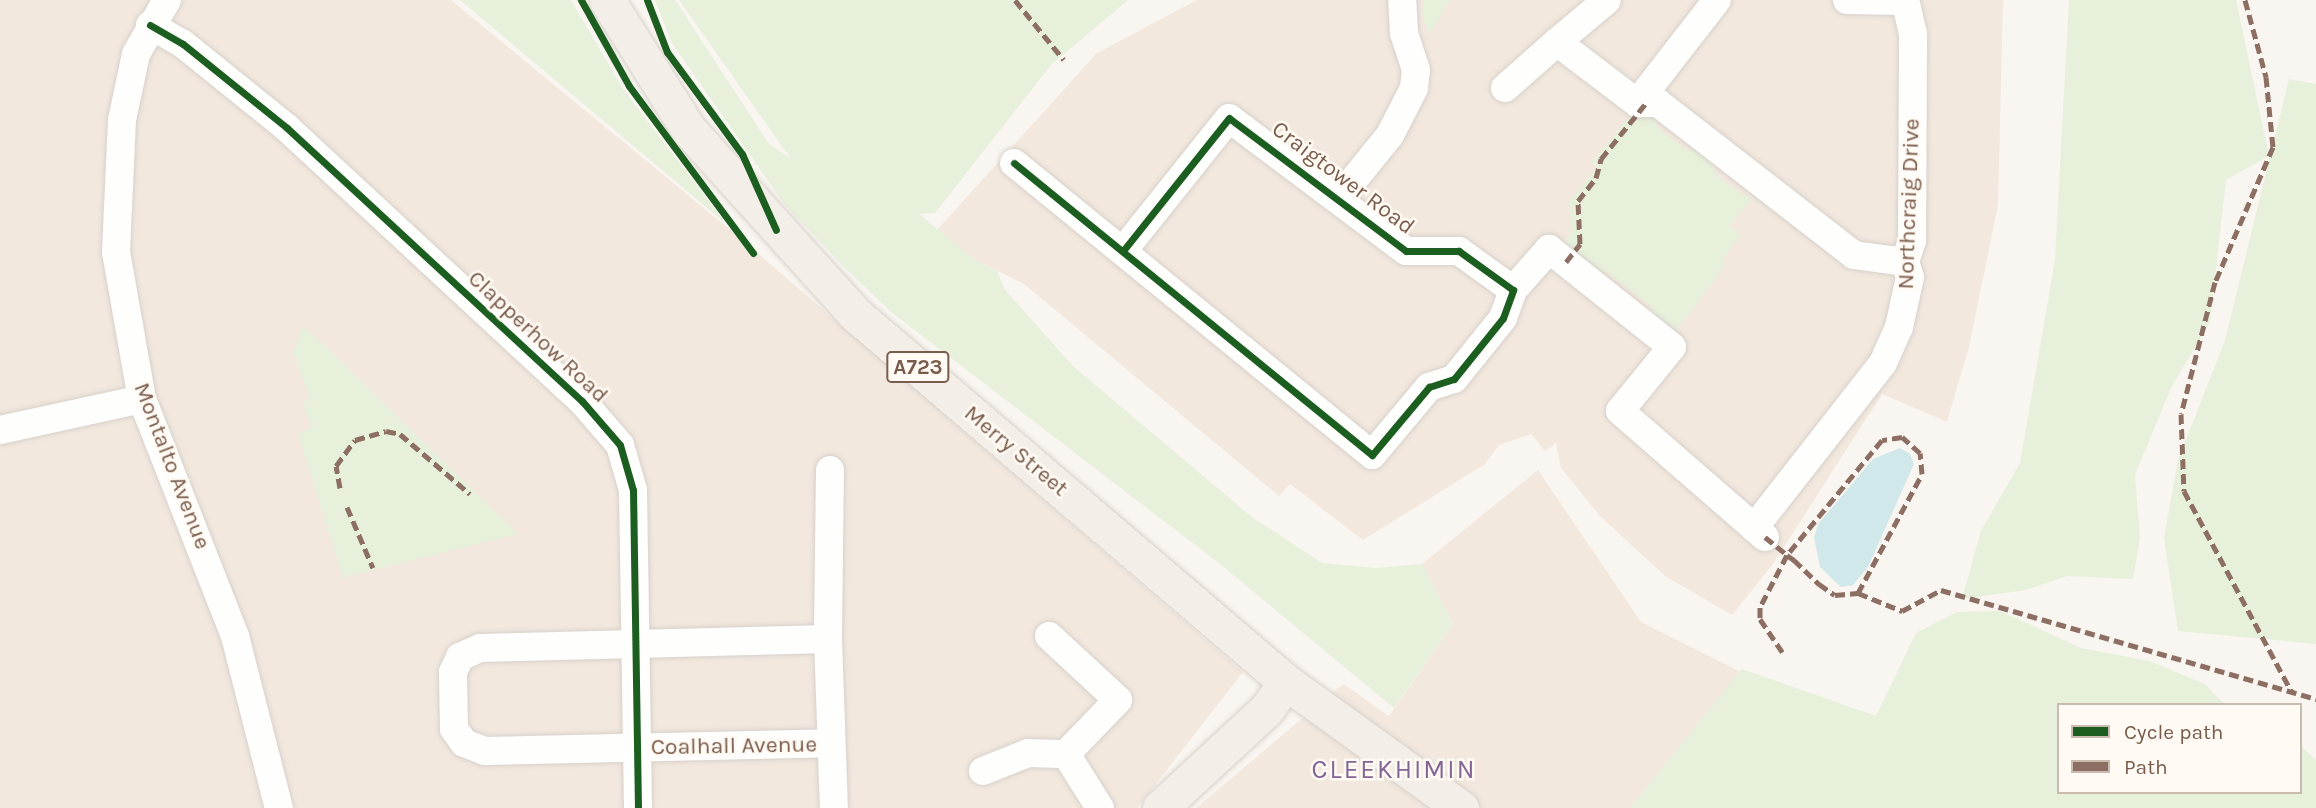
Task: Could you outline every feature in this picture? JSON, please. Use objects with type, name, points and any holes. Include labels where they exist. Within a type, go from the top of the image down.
[{"type":"main road","name":"Merry Street","points":[[607,0],[689,130],[831,291],[1286,682],[1461,808]]},
{"type":"main road","points":[[1160,808],[1267,709],[1286,682]]},
{"type":"street","name":"Montalto Avenue","points":[[167,0],[135,54],[116,179],[116,252],[142,399],[235,636],[279,808]]},
{"type":"street","points":[[1339,198],[1390,135],[1414,88],[1416,70],[1404,34],[1402,0]]},
{"type":"street","points":[[1505,88],[1607,0]]},
{"type":"street","points":[[1637,103],[1717,0]]},
{"type":"street","points":[[1847,0],[1905,1]]},
{"type":"street","name":"Northcraig Drive","points":[[1513,290],[1549,249],[1672,346],[1620,411],[1759,533],[1883,363],[1908,293],[1910,277],[1905,262],[1912,241],[1913,34],[1905,1]]},
{"type":"street","name":"Clapperhow Road","points":[[150,25],[183,44],[287,128],[582,401],[620,445],[633,490],[638,808]]},
{"type":"street","points":[[1558,42],[1637,103],[1658,103],[1854,255],[1905,262]]},
{"type":"street","name":"Craigtower Road","points":[[1123,251],[1229,118],[1339,198],[1406,251],[1459,251],[1513,290]]},
{"type":"street","points":[[1014,163],[1372,455],[1429,387],[1454,379],[1503,318],[1513,290]]},
{"type":"street","points":[[0,430],[142,399]]},
{"type":"street","name":"Coalhall Avenue","points":[[830,470],[828,639],[834,808]]},
{"type":"street","points":[[984,771],[1028,753],[1066,754],[1118,700],[1049,636]]},
{"type":"street","points":[[636,645],[828,639]]},
{"type":"street","name":"Coalhall Avenue","points":[[636,645],[480,648],[460,657],[453,672],[454,729],[464,743],[485,751],[831,743]]},
{"type":"street","points":[[1066,754],[1100,808]]},
{"type":"shaded area","points":[[0,0],[451,0],[740,238],[1243,672],[1137,808],[0,808]]},
{"type":"shaded area","points":[[1197,0],[2003,0],[1998,205],[1969,347],[1947,422],[1882,394],[1773,564],[1732,615],[1665,576],[1600,516],[1561,468],[1556,443],[1545,451],[1531,434],[1499,445],[1485,464],[1363,540],[1290,484],[1279,496],[1024,284],[975,260],[937,230],[1097,53]]},
{"type":"shaded area","points":[[1538,470],[1641,622],[1741,672],[1630,808],[1196,808],[1343,684],[1389,716],[1453,624],[1422,564]]},
{"type":"green space","points":[[460,0],[571,0],[623,89],[726,224]]},
{"type":"green space","points":[[655,0],[675,0],[769,144],[791,159],[679,0],[1128,0],[1051,65],[935,213],[919,214],[975,260],[997,271],[1005,290],[1074,367],[1253,518],[1322,563],[1376,568],[1422,564],[1453,624],[1394,708],[1220,564],[891,312],[848,271],[785,205],[672,43]]},
{"type":"green space","points":[[1424,0],[1450,0],[1429,34],[1422,16]]},
{"type":"green space","points":[[2069,0],[2236,0],[2269,156],[2226,180],[2210,322],[2171,388],[2135,475],[2140,538],[2133,579],[2067,576],[2026,590],[1962,599],[1981,531],[2020,463],[2055,260]]},
{"type":"green space","points":[[2289,79],[2316,84],[2316,644],[2178,631],[2164,538],[2178,460],[2225,340]]},
{"type":"green space","points":[[1633,112],[1655,114],[1657,127],[1687,151],[1699,148],[1713,159],[1714,173],[1743,196],[1753,196],[1730,226],[1741,235],[1723,259],[1723,269],[1676,331],[1668,334],[1653,321],[1651,306],[1606,272],[1592,274],[1564,251],[1571,230],[1570,201],[1597,167],[1592,162]]},
{"type":"green space","points":[[303,326],[518,534],[343,578],[298,434],[312,428],[302,402],[310,399],[293,352]]},
{"type":"green space","points":[[2000,611],[2081,648],[2149,661],[2205,684],[2223,703],[2057,703],[2057,794],[2302,794],[2302,747],[2316,760],[2316,808],[1630,808],[1742,669],[1876,716],[1916,633],[1957,612]]},
{"type":"water","points":[[1900,448],[1910,454],[1914,464],[1868,567],[1853,585],[1841,587],[1820,567],[1814,537],[1819,523],[1873,459]]},
{"type":"marked path","points":[[1015,0],[1064,60]]},
{"type":"marked path","points":[[2245,0],[2266,77],[2273,147],[2215,282],[2181,414],[2184,491],[2292,692]]},
{"type":"marked path","points":[[1566,262],[1580,244],[1578,201],[1596,178],[1601,159],[1646,103]]},
{"type":"marked path","points":[[340,488],[336,466],[355,440],[386,431],[400,434],[470,494]]},
{"type":"marked path","points":[[1765,537],[1787,555],[1794,560],[1819,584],[1835,595],[1858,593],[1922,474],[1920,453],[1902,437],[1882,440],[1787,555],[1760,607],[1760,619],[1782,652]]},
{"type":"marked path","points":[[347,507],[373,568]]},
{"type":"marked path","points":[[1858,593],[1902,611],[1941,590],[2316,699]]},
{"type":"cycle path","points":[[581,0],[629,86],[753,253]]},
{"type":"cycle path","points":[[647,0],[667,52],[742,154],[776,230]]},
{"type":"cycle path","points":[[150,25],[183,44],[287,128],[582,401],[620,445],[633,490],[638,808]]},
{"type":"cycle path","points":[[1014,163],[1372,455],[1429,387],[1454,379],[1503,318],[1513,290],[1459,251],[1406,251],[1229,118],[1123,251]]},
{"type":"district","name":"CLEEKHIMIN","points":[[1394,770]]}]
